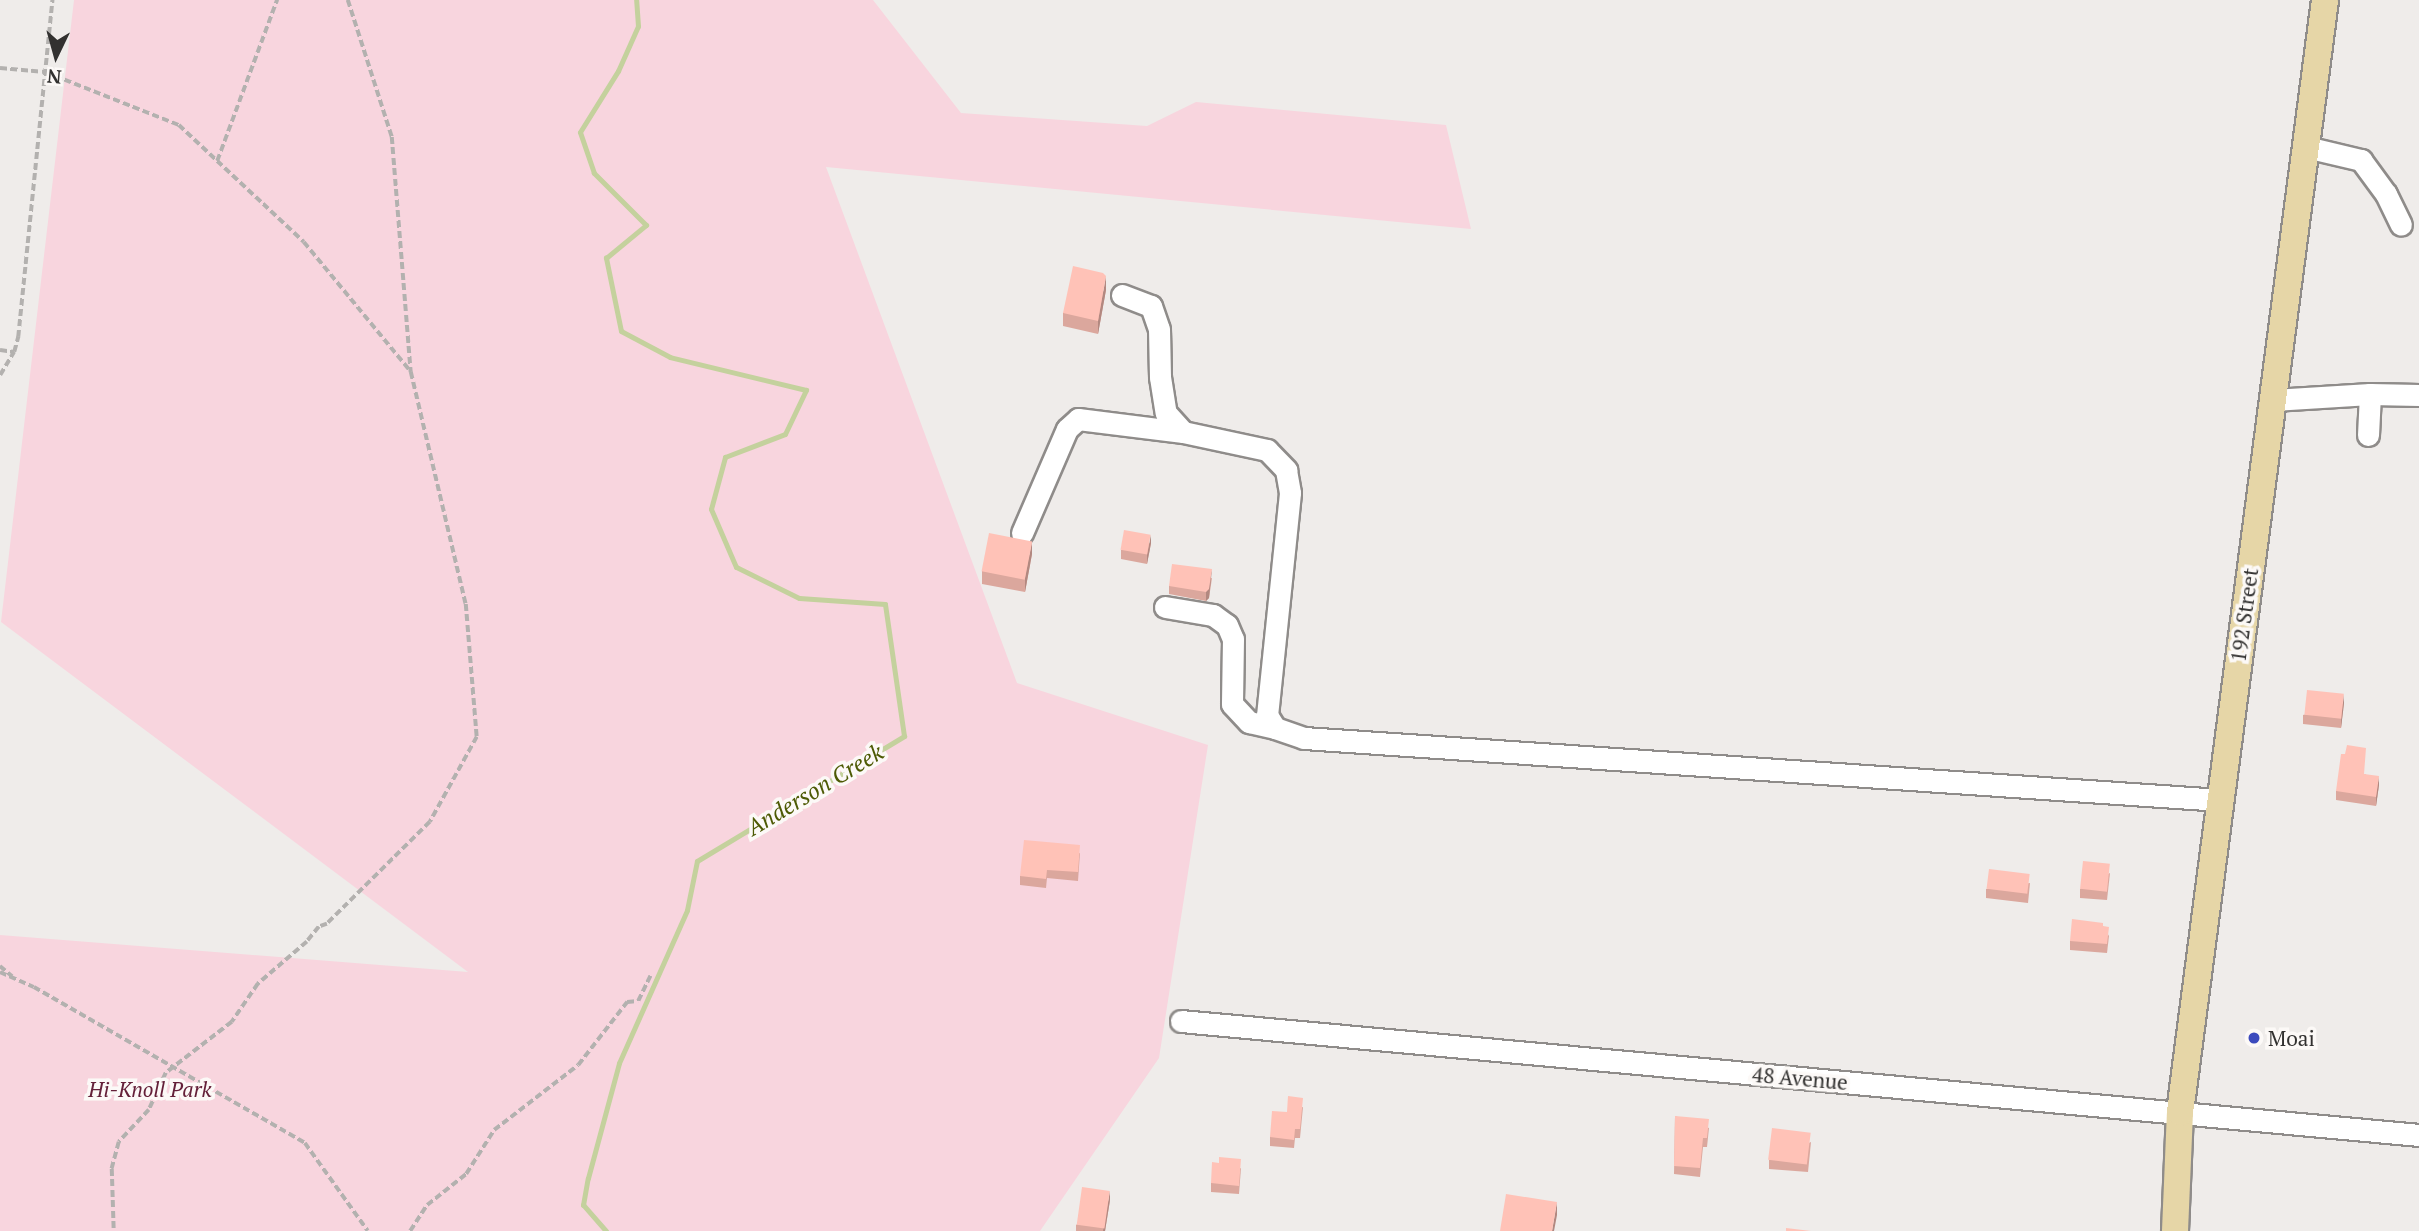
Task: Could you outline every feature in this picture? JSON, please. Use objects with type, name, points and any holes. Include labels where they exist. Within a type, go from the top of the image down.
[{"type":"main road","name":"192 Street","points":[[2175,1231],[2180,1112],[2325,0]]},
{"type":"street","points":[[2306,148],[2361,160],[2386,194],[2401,225]]},
{"type":"street","points":[[1122,295],[1151,306],[1159,329],[1160,377],[1166,413],[1183,432]]},
{"type":"street","points":[[2273,400],[2370,394],[2419,395]]},
{"type":"street","points":[[2368,435],[2370,394]]},
{"type":"street","points":[[1022,533],[1067,429],[1077,418],[1183,432],[1267,450],[1286,470],[1290,493],[1267,715],[1275,728]]},
{"type":"street","points":[[1165,607],[1213,615],[1227,625],[1233,639],[1231,705],[1250,722],[1304,738],[2220,800]]},
{"type":"street","name":"48 Avenue","points":[[1181,1021],[2419,1135]]},
{"type":"path","points":[[0,374],[14,352],[52,0]]},
{"type":"path","points":[[218,161],[277,0]]},
{"type":"path","points":[[114,1231],[112,1169],[119,1142],[149,1110],[166,1073],[232,1022],[258,984],[307,942],[319,927],[327,925],[430,822],[477,737],[466,604],[411,372],[391,137],[348,0]]},
{"type":"path","points":[[0,68],[45,72],[179,125],[304,242],[411,372]]},
{"type":"path","points":[[0,350],[14,352]]},
{"type":"path","points":[[0,966],[15,979]]},
{"type":"path","points":[[0,972],[176,1067],[304,1143],[368,1231]]},
{"type":"path","points":[[410,1231],[427,1205],[466,1174],[494,1130],[578,1065],[627,1002],[638,1001],[650,976]]},
{"type":"green space","name":"Hi-Knoll Park","points":[[74,0],[873,0],[961,113],[1147,126],[1196,102],[1446,125],[1471,229],[826,167],[1017,683],[1208,745],[1159,1058],[1040,1231],[0,1231],[0,935],[468,972],[1,622]]},
{"type":"building","points":[[1073,266],[1106,276],[1098,321],[1063,313]]},
{"type":"building","points":[[1124,530],[1151,535],[1147,554],[1121,550]]},
{"type":"building","points":[[989,533],[1032,541],[1025,580],[982,571]]},
{"type":"building","points":[[1172,564],[1212,569],[1209,589],[1206,592],[1169,586]]},
{"type":"building","points":[[2307,690],[2344,694],[2341,719],[2304,715]]},
{"type":"building","points":[[2347,745],[2366,748],[2364,774],[2379,776],[2376,797],[2336,791],[2341,754],[2345,754]]},
{"type":"building","points":[[1024,840],[1080,845],[1078,872],[1047,870],[1046,879],[1020,876]]},
{"type":"building","points":[[2083,861],[2110,864],[2107,892],[2080,889]]},
{"type":"building","points":[[1989,869],[2030,874],[2027,894],[1987,889]]},
{"type":"building","points":[[2072,919],[2103,923],[2103,926],[2109,927],[2107,944],[2070,941]]},
{"type":"building","points":[[1288,1096],[1303,1098],[1300,1129],[1295,1129],[1294,1140],[1270,1137],[1272,1111],[1287,1112]]},
{"type":"building","points":[[1675,1116],[1709,1119],[1707,1138],[1703,1138],[1700,1168],[1674,1166]]},
{"type":"building","points":[[1772,1128],[1811,1133],[1807,1165],[1768,1160]]},
{"type":"building","points":[[1219,1157],[1241,1159],[1239,1186],[1211,1183],[1212,1162],[1219,1163]]},
{"type":"building","points":[[1082,1187],[1110,1191],[1104,1229],[1077,1225]]},
{"type":"building","points":[[1506,1194],[1557,1202],[1552,1231],[1500,1231]]},
{"type":"building","points":[[1786,1228],[1811,1231],[1786,1231]]},
{"type":"waterway","name":"Anderson Creek","points":[[606,1231],[583,1205],[588,1178],[619,1063],[687,910],[697,861],[904,736],[885,604],[799,598],[736,567],[711,509],[725,457],[785,434],[806,390],[670,357],[621,331],[606,258],[646,225],[594,173],[580,132],[618,71],[638,26],[636,0]]},
{"type":"place","name":"Moai","points":[[2254,1038]]}]
